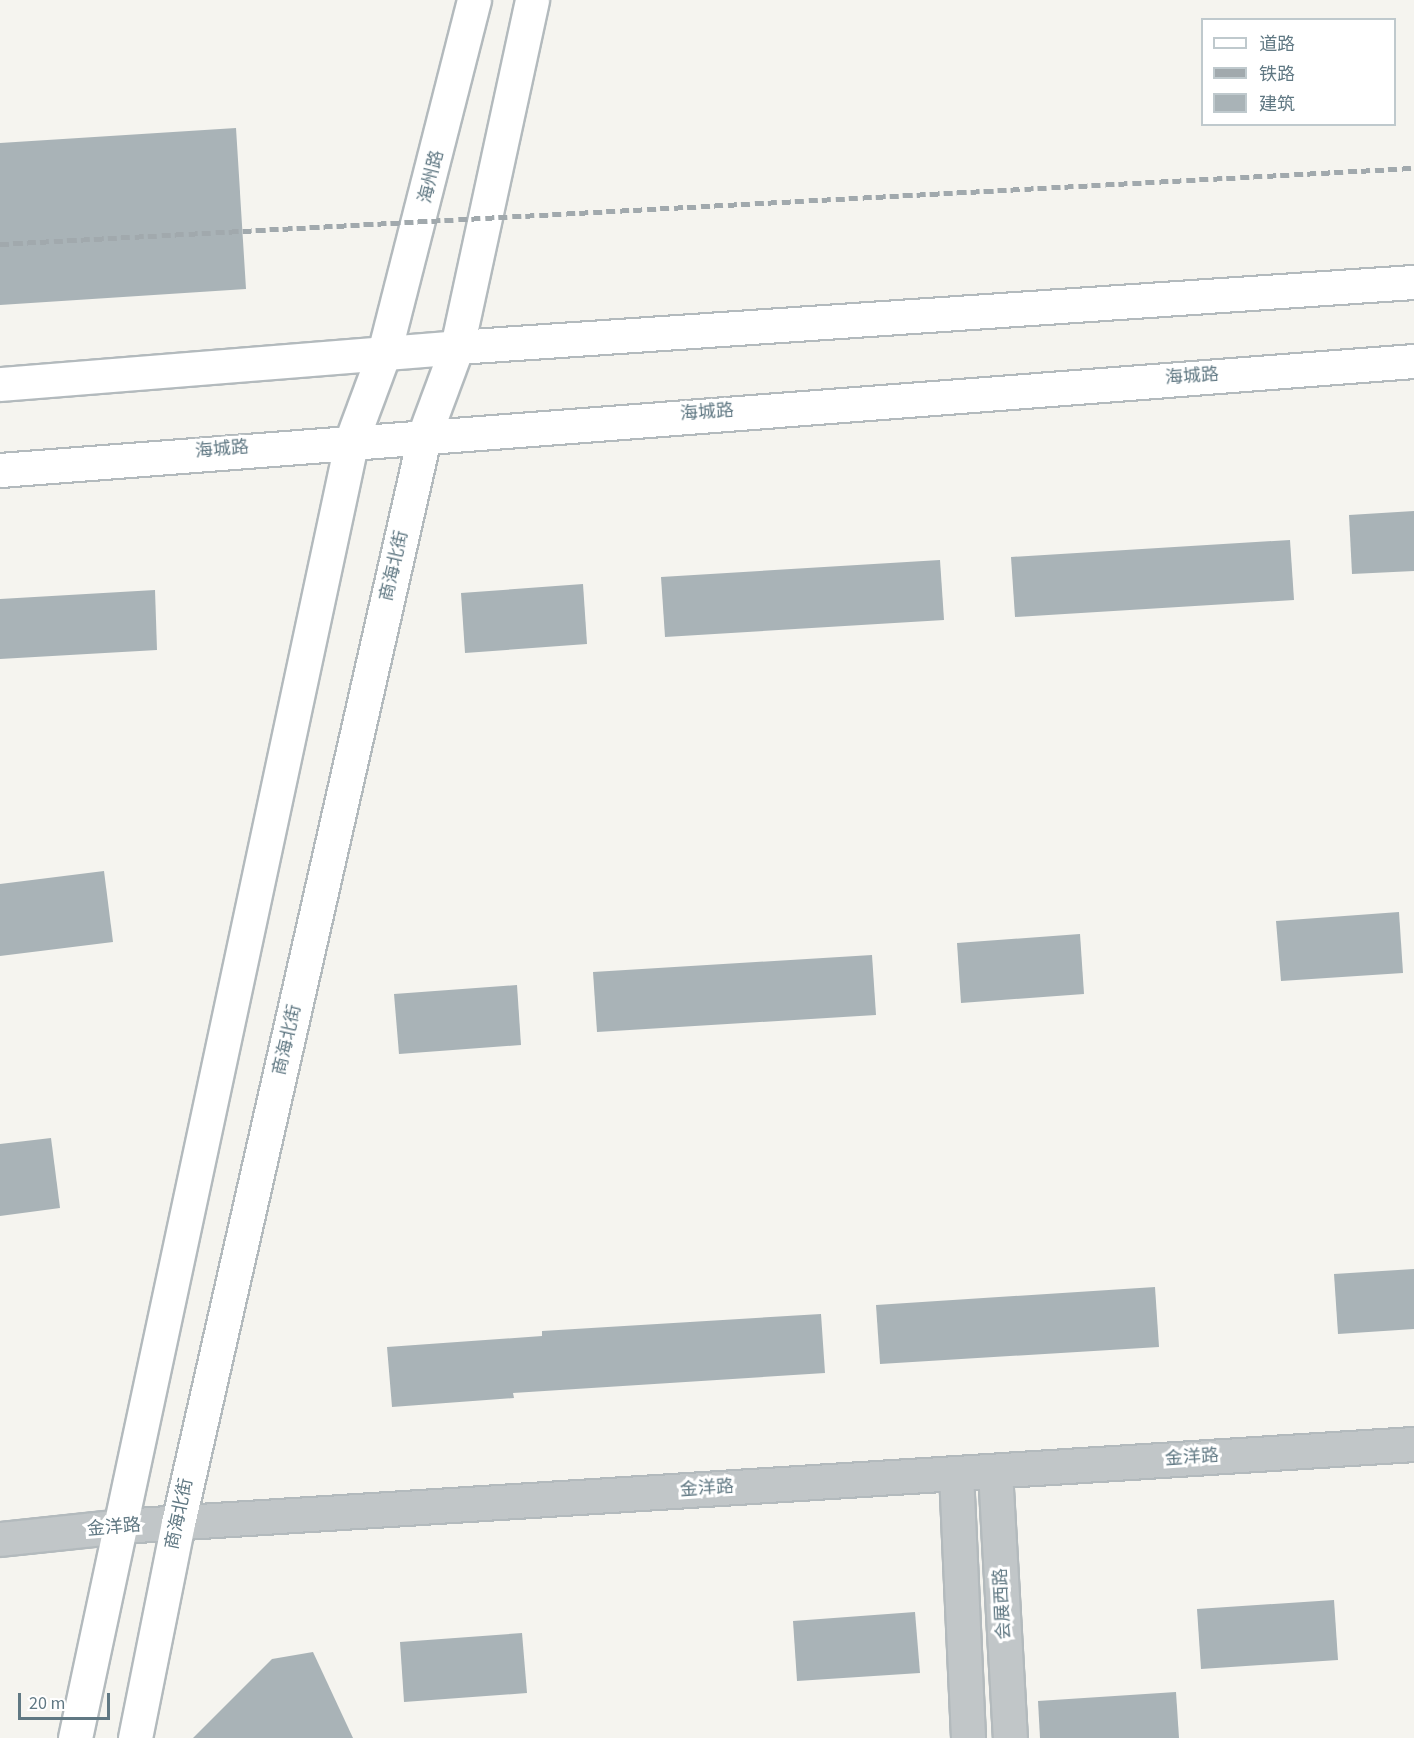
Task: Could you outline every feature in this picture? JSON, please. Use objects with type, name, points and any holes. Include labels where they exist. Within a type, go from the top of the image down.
[{"type":"main road","name":"海州路","points":[[384,353],[474,0]]},
{"type":"main road","points":[[457,347],[532,0]]},
{"type":"main road","points":[[0,384],[457,347],[1414,282]]},
{"type":"main road","name":"商海北街","points":[[135,1738],[178,1523],[425,433],[457,347]]},
{"type":"main road","points":[[75,1738],[352,439],[384,353]]},
{"type":"main road","name":"海城路","points":[[0,470],[425,433],[1414,361]]},
{"type":"street","name":"金洋路","points":[[0,1539],[121,1526],[1414,1444]]},
{"type":"street","name":"会展西路","points":[[995,1471],[1010,1738]]},
{"type":"street","points":[[956,1473],[968,1738]]},
{"type":"building","points":[[236,128],[246,289],[0,305],[0,143]]},
{"type":"building","points":[[1414,511],[1414,571],[1352,574],[1349,515]]},
{"type":"building","points":[[1290,540],[1294,600],[1015,617],[1011,557]]},
{"type":"building","points":[[940,560],[944,620],[665,637],[661,577]]},
{"type":"building","points":[[583,584],[587,644],[465,653],[461,593]]},
{"type":"building","points":[[155,590],[157,650],[0,659],[0,599]]},
{"type":"building","points":[[104,871],[113,942],[0,956],[0,884]]},
{"type":"building","points":[[1399,912],[1403,973],[1281,981],[1276,921]]},
{"type":"building","points":[[1080,934],[1084,994],[961,1003],[957,943]]},
{"type":"building","points":[[872,955],[876,1015],[597,1032],[593,972]]},
{"type":"building","points":[[517,985],[521,1045],[399,1054],[394,994]]},
{"type":"building","points":[[51,1138],[60,1208],[0,1216],[0,1144]]},
{"type":"building","points":[[1414,1269],[1414,1329],[1338,1334],[1334,1274]]},
{"type":"building","points":[[1155,1287],[1159,1347],[880,1364],[876,1305]]},
{"type":"building","points":[[821,1314],[825,1373],[513,1393],[514,1398],[392,1407],[387,1347],[542,1336],[542,1331]]},
{"type":"building","points":[[1334,1600],[1338,1660],[1201,1669],[1197,1609]]},
{"type":"building","points":[[915,1612],[920,1673],[797,1681],[793,1621]]},
{"type":"building","points":[[522,1633],[527,1693],[404,1702],[400,1642]]},
{"type":"building","points":[[313,1652],[353,1738],[193,1738],[272,1659]]},
{"type":"building","points":[[1176,1692],[1179,1738],[1040,1738],[1038,1701]]},
{"type":"railway","points":[[0,244],[1414,168]]}]
